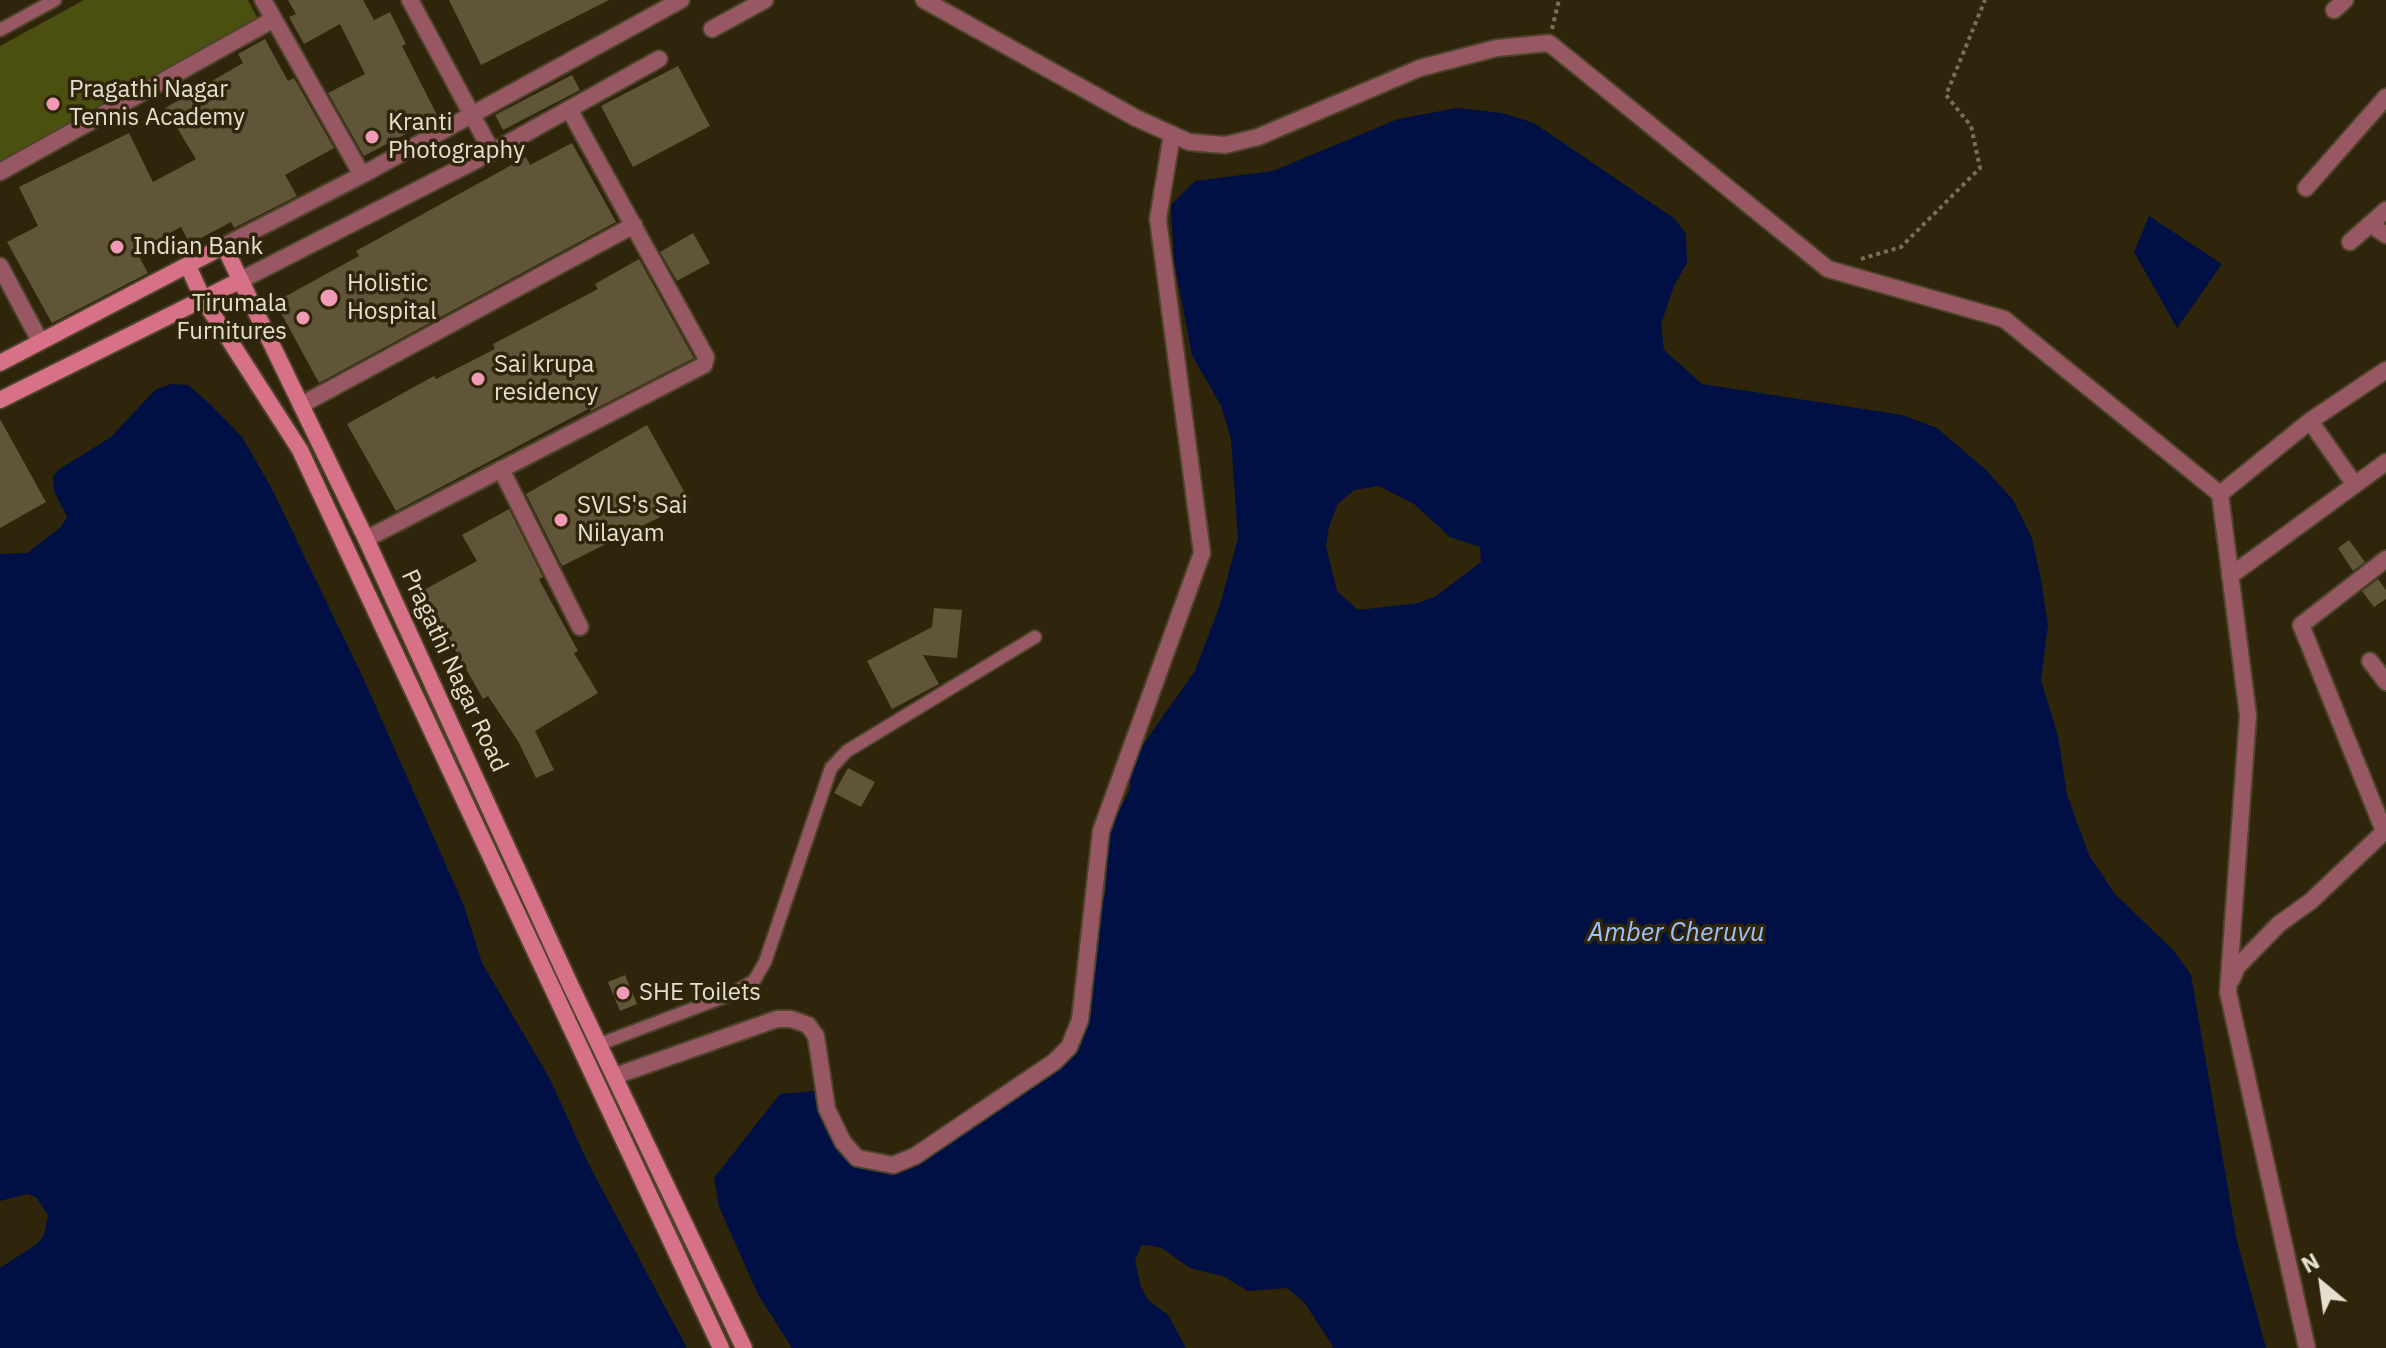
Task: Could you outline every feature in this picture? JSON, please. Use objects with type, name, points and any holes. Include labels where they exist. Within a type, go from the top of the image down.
[{"type":"main road","name":"Pragathi Nagar Road","points":[[224,246],[366,539],[744,1348]]},
{"type":"main road","points":[[0,363],[224,246]]},
{"type":"main road","name":"Pragathi Nagar Road","points":[[188,266],[203,299],[300,450],[721,1348]]},
{"type":"main road","points":[[0,400],[241,280]]},
{"type":"street","points":[[263,0],[362,175]]},
{"type":"street","points":[[410,0],[492,152]]},
{"type":"street","points":[[224,246],[362,175],[681,0]]},
{"type":"street","points":[[712,29],[765,0]]},
{"type":"street","points":[[924,0],[1136,118],[1189,142],[1225,145],[1258,137],[1420,68],[1497,48],[1549,43],[1828,269],[2004,319],[2220,494],[2248,715],[2228,992],[2307,1348]]},
{"type":"street","points":[[0,172],[274,19]]},
{"type":"street","points":[[241,280],[492,152],[659,59]]},
{"type":"street","points":[[2306,188],[2386,97]]},
{"type":"street","points":[[366,539],[704,365],[706,357],[569,109]]},
{"type":"street","points":[[615,1076],[777,1019],[791,1019],[808,1025],[816,1036],[827,1109],[843,1142],[857,1158],[893,1165],[927,1148],[1054,1062],[1069,1047],[1080,1020],[1101,831],[1202,553],[1158,219],[1172,134]]},
{"type":"street","points":[[2350,242],[2386,210]]},
{"type":"street","points":[[2370,224],[2386,235]]},
{"type":"street","points":[[301,405],[634,225]]},
{"type":"street","points":[[0,266],[40,341]]},
{"type":"street","points":[[2220,494],[2310,421],[2386,370]]},
{"type":"street","points":[[2310,421],[2355,485]]},
{"type":"street","points":[[2230,576],[2386,462]]},
{"type":"street","points":[[501,469],[580,627]]},
{"type":"street","points":[[2228,992],[2237,967],[2279,924],[2311,901],[2385,830],[2301,625],[2386,559]]},
{"type":"street","points":[[2370,661],[2386,682]]},
{"type":"lane","points":[[0,30],[55,0]]},
{"type":"lane","points":[[600,1044],[729,995],[754,981],[765,962],[831,768],[847,751],[1035,637]]},
{"type":"path","points":[[1549,43],[1559,0]]},
{"type":"path","points":[[1857,260],[1901,247],[1980,168],[1971,126],[1946,95],[1985,0]]},
{"type":"green space","name":"Pragathi Nagar Tennis Academy","points":[[84,0],[248,0],[259,21],[0,163],[0,46]]},
{"type":"water","name":"Amber Cheruvu","points":[[1457,108],[1502,113],[1534,123],[1675,219],[1686,234],[1687,263],[1674,286],[1661,324],[1664,350],[1702,384],[1902,415],[1937,428],[1985,469],[2013,500],[2032,538],[2041,580],[2048,625],[2041,680],[2058,736],[2067,795],[2089,855],[2115,894],[2174,951],[2191,975],[2237,1241],[2266,1348],[1334,1348],[1304,1302],[1287,1288],[1248,1291],[1223,1276],[1190,1268],[1162,1248],[1147,1245],[1141,1246],[1135,1261],[1141,1287],[1148,1300],[1168,1315],[1186,1348],[792,1348],[759,1296],[719,1207],[714,1178],[780,1094],[814,1091],[825,1129],[848,1157],[895,1171],[988,1118],[1059,1069],[1085,1029],[1096,915],[1106,892],[1107,834],[1130,790],[1131,762],[1195,671],[1220,605],[1238,538],[1231,439],[1221,406],[1192,355],[1174,261],[1171,205],[1195,181],[1273,171],[1398,119]],"holes":[[[1379,486],[1414,504],[1450,537],[1480,547],[1481,562],[1436,596],[1419,603],[1358,610],[1337,591],[1326,546],[1329,526],[1338,504],[1354,490]]]},
{"type":"water","points":[[2149,216],[2222,264],[2177,328],[2134,252]]},
{"type":"water","points":[[171,384],[188,385],[210,404],[242,437],[271,487],[366,684],[464,906],[482,963],[550,1079],[589,1165],[687,1348],[0,1348],[0,1268],[37,1244],[44,1235],[48,1215],[36,1197],[27,1194],[0,1201],[0,554],[27,553],[61,527],[67,517],[54,491],[53,477],[58,470],[111,437],[155,390]]},
{"type":"building","points":[[288,0],[363,0],[374,20],[390,12],[406,44],[402,46],[438,117],[364,156],[328,93],[365,74],[340,24],[304,44],[289,17],[296,14]]},
{"type":"building","points":[[449,0],[609,0],[481,65]]},
{"type":"building","points":[[265,39],[288,81],[294,78],[334,148],[285,175],[297,196],[234,228],[231,222],[190,244],[181,227],[136,251],[148,273],[52,323],[7,242],[38,226],[19,187],[129,133],[153,182],[196,159],[165,108],[243,63],[238,54]]},
{"type":"building","points":[[678,66],[710,126],[633,167],[601,106]]},
{"type":"building","points":[[572,75],[580,90],[503,130],[495,115]]},
{"type":"building","points":[[572,143],[616,222],[319,383],[275,302],[359,256],[356,251],[526,157],[530,165]]},
{"type":"building","points":[[693,233],[710,263],[677,281],[660,252]]},
{"type":"building","points":[[639,259],[694,358],[591,411],[590,408],[396,511],[347,424],[434,376],[436,379],[495,349],[493,344],[598,289],[595,284]]},
{"type":"building","points":[[0,419],[46,502],[0,528]]},
{"type":"building","points":[[647,425],[690,502],[562,566],[526,494]]},
{"type":"building","points":[[509,509],[543,577],[539,579],[578,651],[574,653],[598,693],[535,731],[554,770],[536,778],[518,741],[488,696],[483,699],[422,591],[477,561],[462,535]]},
{"type":"building","points":[[2349,540],[2365,562],[2353,571],[2338,548]]},
{"type":"building","points":[[2378,579],[2386,590],[2386,599],[2374,607],[2362,591]]},
{"type":"building","points":[[934,608],[962,610],[957,658],[923,655],[939,684],[892,709],[867,661],[932,627]]},
{"type":"building","points":[[848,768],[875,782],[861,807],[834,793]]},
{"type":"building","name":"SHE Toilets","points":[[625,975],[637,1004],[620,1011],[608,982]]},
{"type":"place","name":"Pragathi Nagar Tennis Academy","points":[[53,104]]},
{"type":"place","name":"Kranti Photography","points":[[372,137]]},
{"type":"place","name":"Indian Bank","points":[[117,247]]},
{"type":"place","name":"Holistic Hospital","points":[[329,298]]},
{"type":"place","name":"Tirumala Furnitures","points":[[303,318]]},
{"type":"place","name":"Sai krupa residency","points":[[478,379]]},
{"type":"place","name":"SVLS's Sai Nilayam","points":[[561,520]]},
{"type":"place","name":"SHE Toilets","points":[[623,993]]}]
